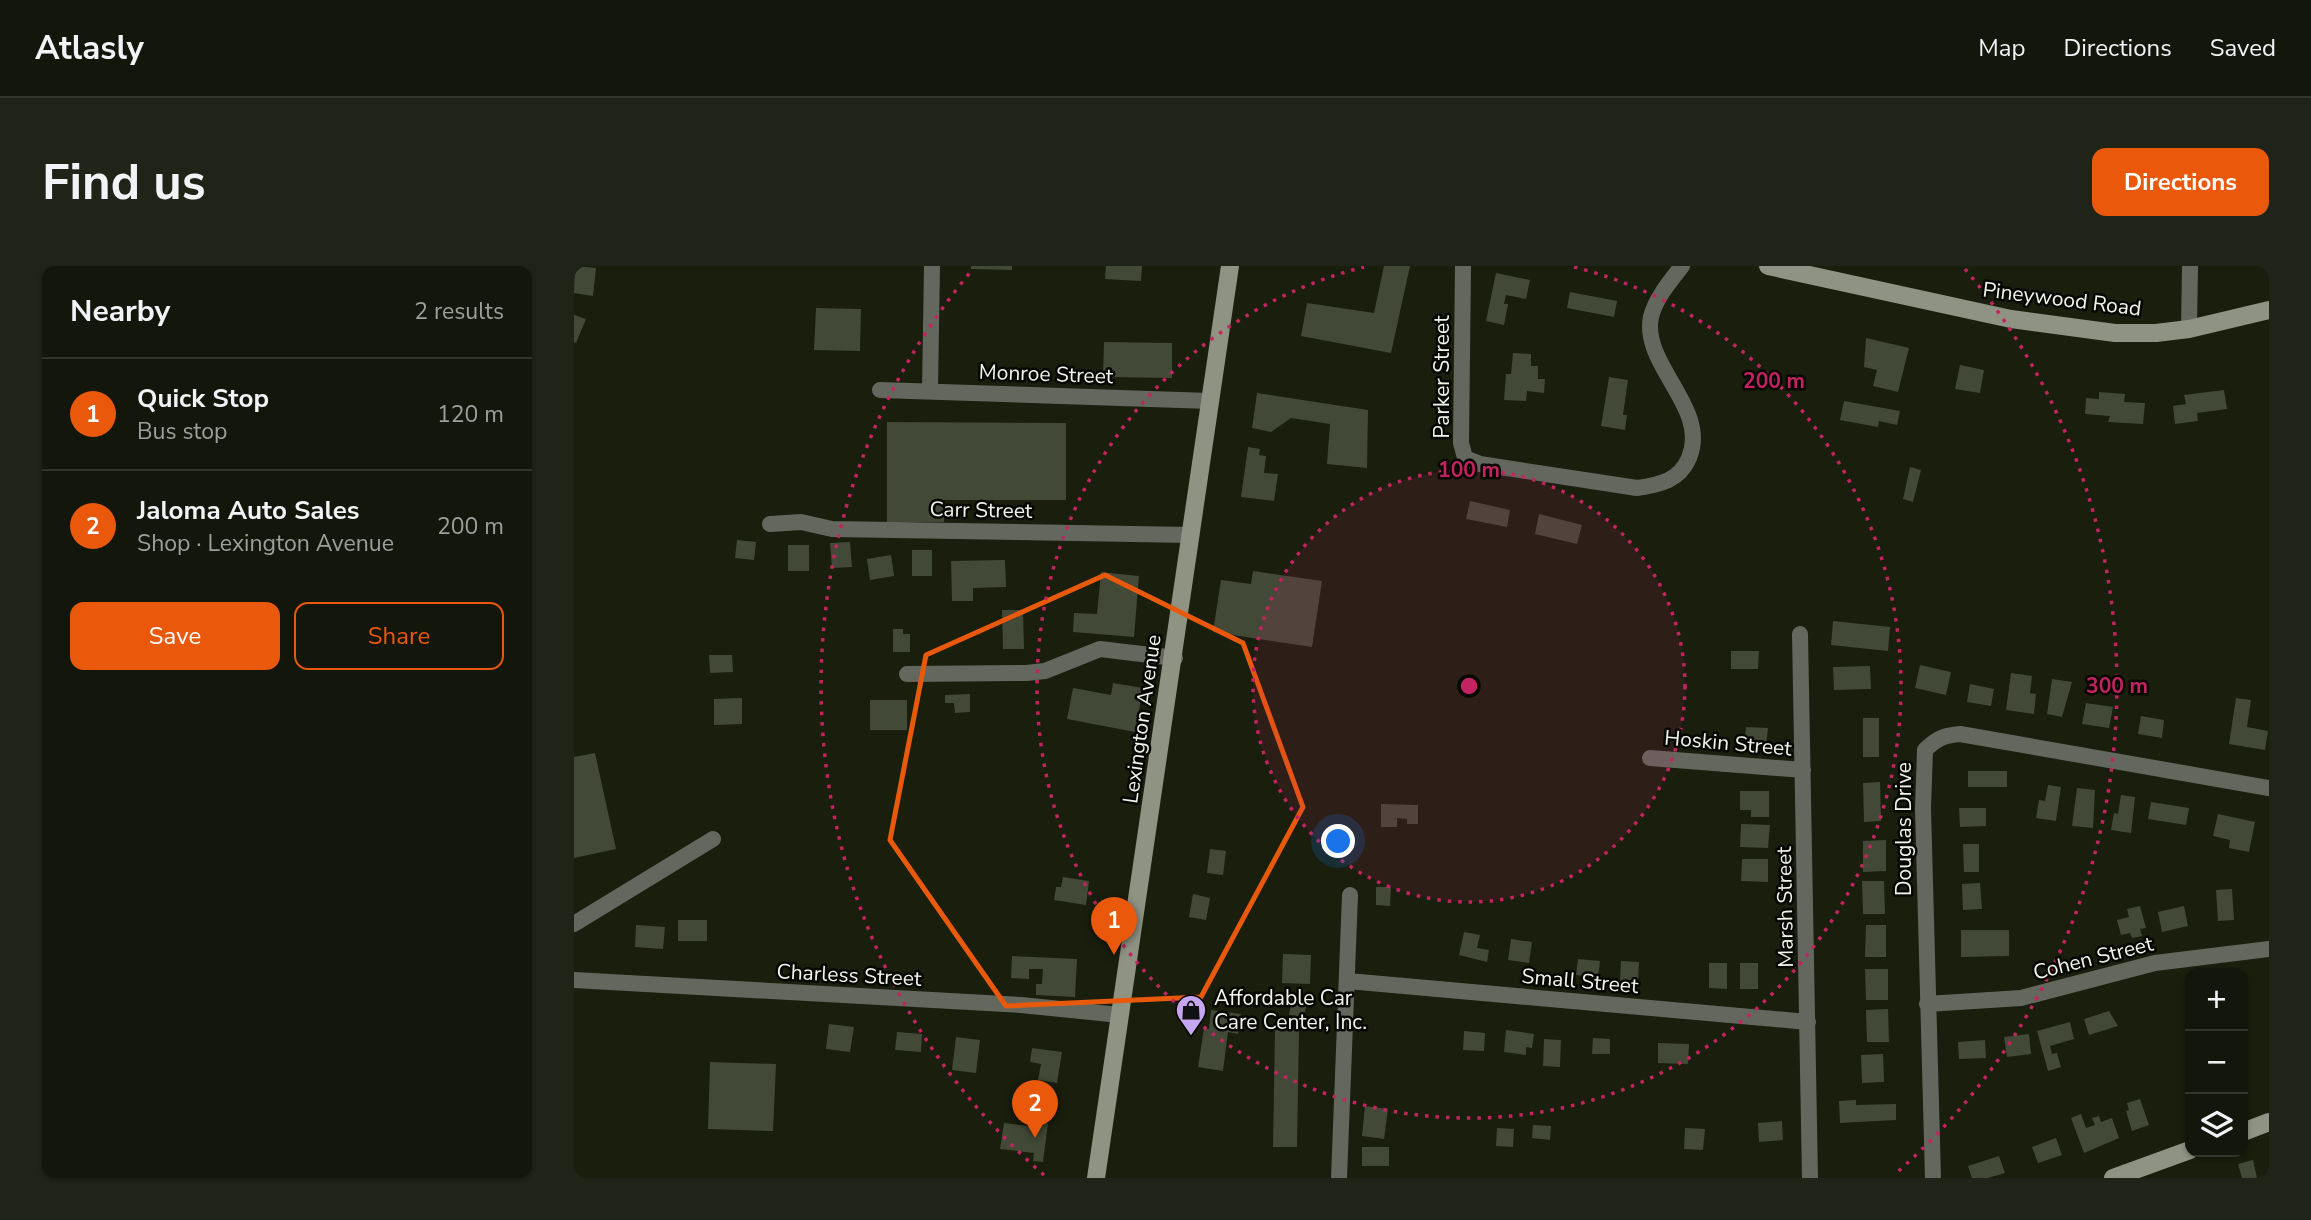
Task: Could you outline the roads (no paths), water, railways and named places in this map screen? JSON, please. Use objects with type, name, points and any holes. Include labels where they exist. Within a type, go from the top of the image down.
[{"type":"main road","name":"Lexington Avenue","points":[[1096,1178],[1175,658],[1230,266]]},
{"type":"main road","name":"Pineywood Road","points":[[1768,266],[2011,319],[2115,333],[2156,333],[2189,329],[2269,310]]},
{"type":"main road","points":[[2248,1130],[2269,1122]]},
{"type":"main road","points":[[2113,1178],[2185,1152]]},
{"type":"street","points":[[930,390],[932,266]]},
{"type":"street","name":"Parker Street","points":[[1463,266],[1461,443],[1465,458],[1480,464],[1637,488],[1658,485],[1684,472],[1693,449],[1692,426],[1655,346],[1651,317],[1664,289],[1682,266]]},
{"type":"street","points":[[2189,329],[2190,266]]},
{"type":"street","name":"Monroe Street","points":[[880,390],[1210,401]]},
{"type":"street","name":"Carr Street","points":[[771,524],[801,522],[832,529],[1191,535]]},
{"type":"street","name":"Marsh Street","points":[[1800,634],[1810,1178]]},
{"type":"street","points":[[907,674],[1045,671],[1100,649],[1175,658]]},
{"type":"street","name":"Douglas Drive","points":[[1933,1178],[1927,1004],[1923,763],[1925,750],[1934,740],[1959,734],[2269,788]]},
{"type":"street","name":"Hoskin Street","points":[[1650,758],[1803,771]]},
{"type":"street","points":[[574,924],[713,839]]},
{"type":"street","points":[[1339,1178],[1350,895]]},
{"type":"street","name":"Cohen Street","points":[[1927,1004],[2008,1000],[2155,963],[2269,949]]},
{"type":"street","name":"Charless Street","points":[[574,980],[1021,1005],[1120,1015]]},
{"type":"street","name":"Small Street","points":[[1348,981],[1808,1023]]},
{"type":"place","name":"Quick Stop","points":[[1114,955]]},
{"type":"place","name":"Affordable Car Care Center, Inc.","points":[[1191,1037]]},
{"type":"place","name":"Jaloma Auto Sales","points":[[1035,1138]]}]
